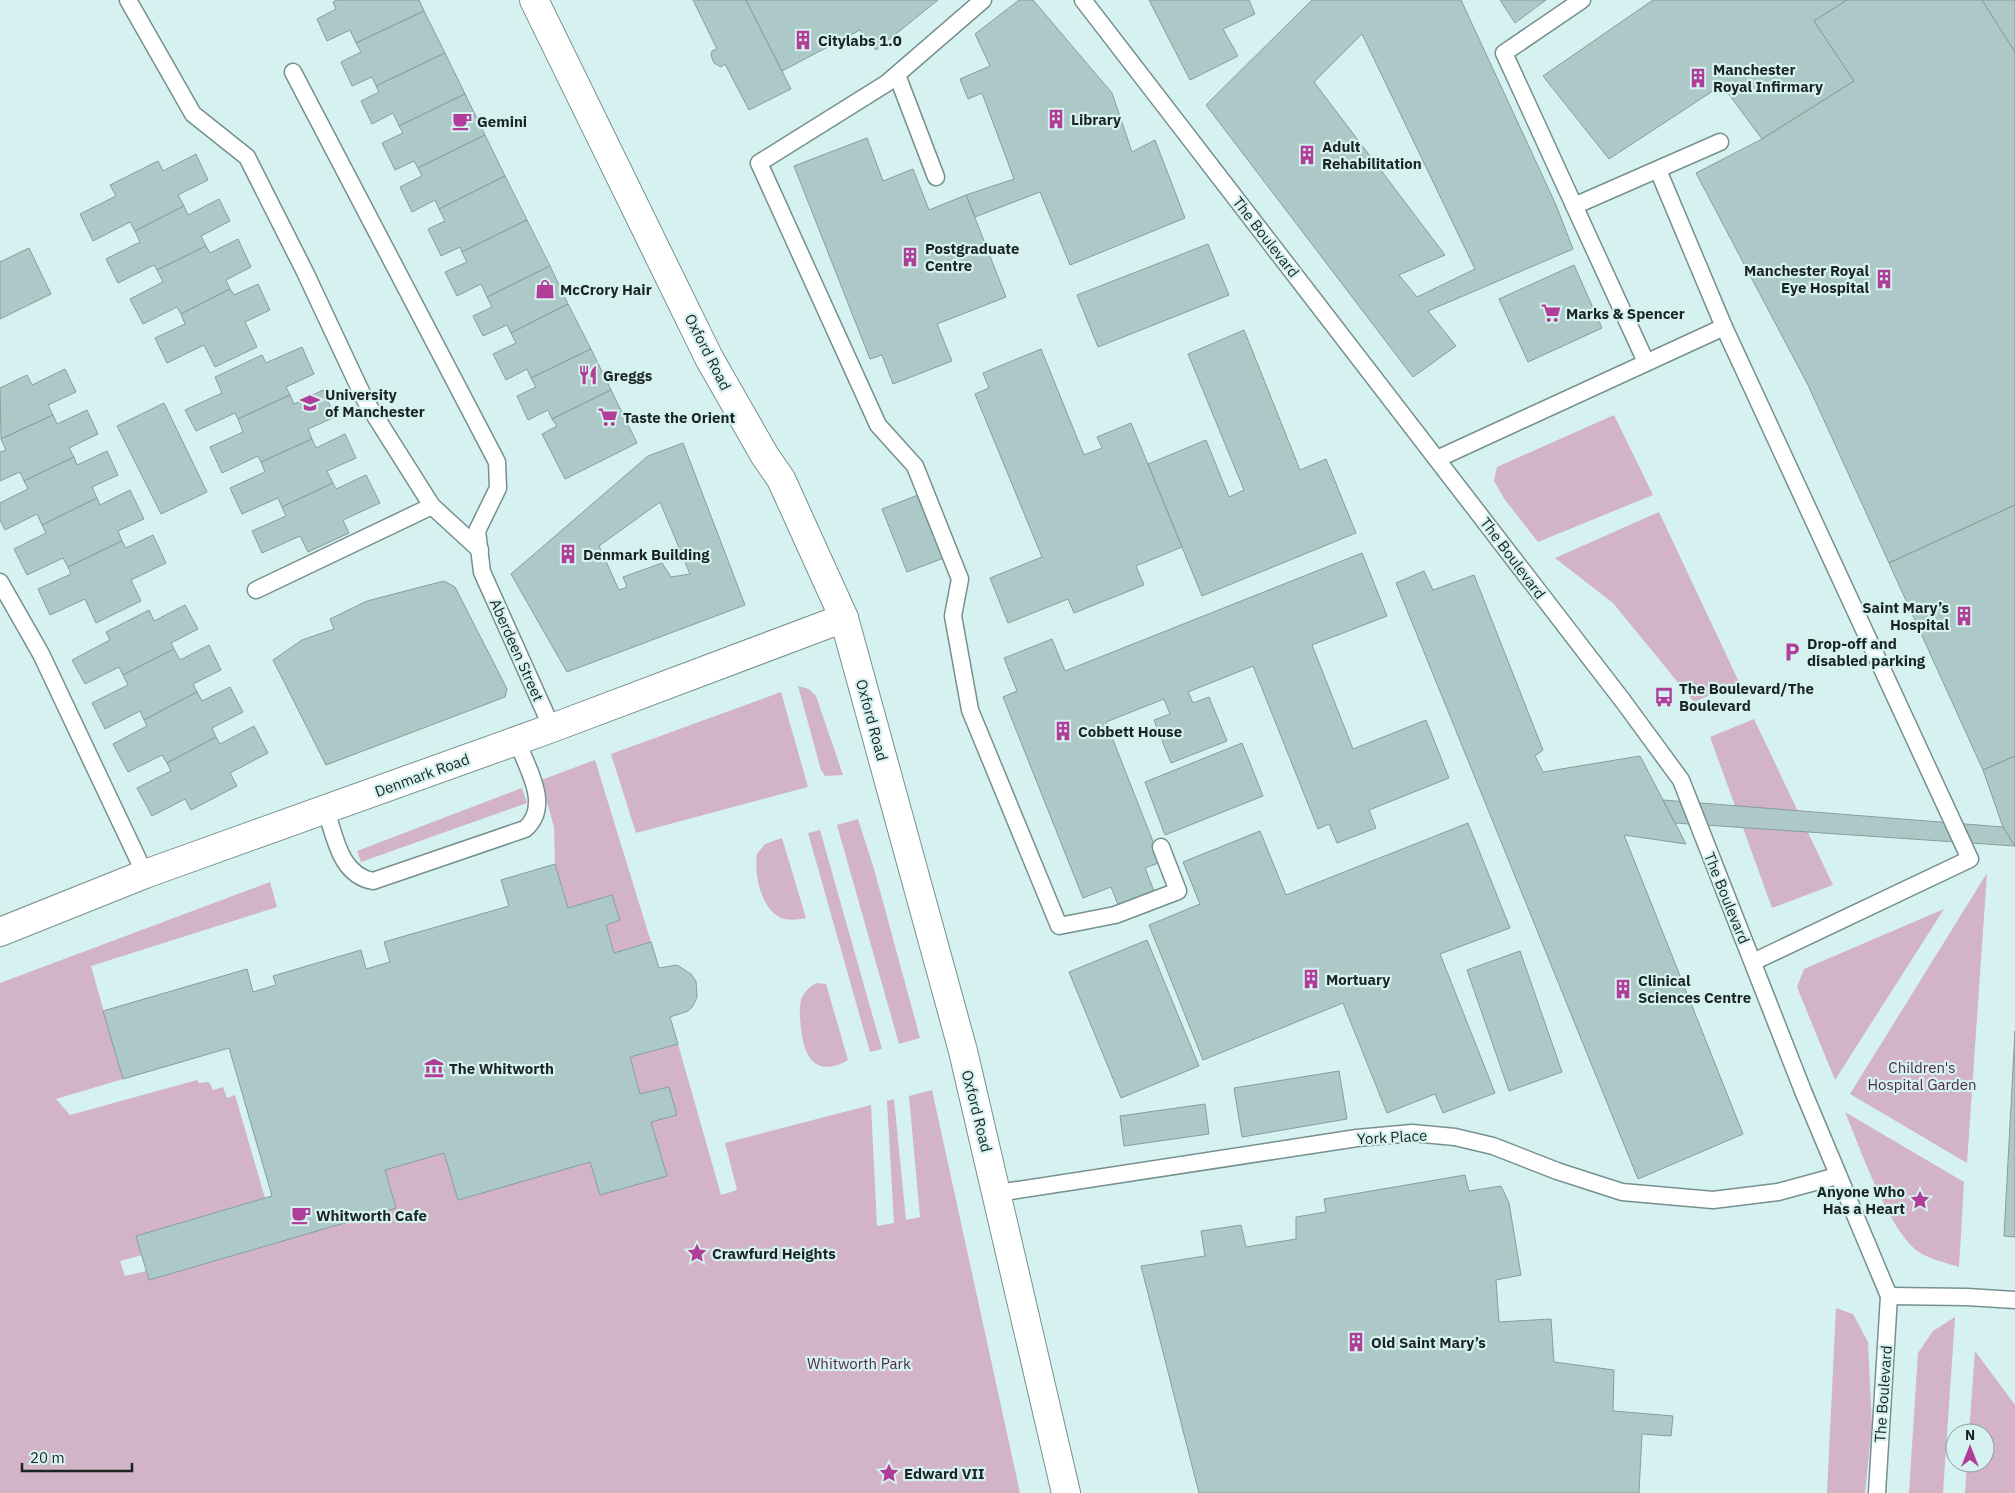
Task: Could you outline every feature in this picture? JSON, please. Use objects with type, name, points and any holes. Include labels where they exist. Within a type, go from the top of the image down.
[{"type":"main road","name":"Oxford Road","points":[[534,0],[709,358],[780,480],[844,618],[960,1041],[998,1193],[1066,1493]]},
{"type":"main road","name":"Denmark Road","points":[[0,932],[145,874],[517,741],[844,618]]},
{"type":"lane","points":[[128,0],[193,114],[247,157],[305,272],[365,400],[432,506],[480,550]]},
{"type":"lane","points":[[984,0],[896,75],[759,163],[878,425],[915,466],[960,578],[954,616],[970,710],[1058,926],[1115,915],[1178,891],[1161,848]]},
{"type":"lane","name":"The Boulevard","points":[[1083,0],[1623,701],[1680,780],[1837,1176],[1889,1296],[1877,1493]]},
{"type":"lane","points":[[1582,0],[1504,53],[1646,362]]},
{"type":"lane","name":"Aberdeen Street","points":[[294,72],[497,462],[498,488],[477,532],[482,572],[552,728]]},
{"type":"lane","points":[[896,75],[936,177]]},
{"type":"lane","points":[[1574,206],[1720,142]]},
{"type":"lane","points":[[1658,170],[1724,327],[1970,859],[1753,962]]},
{"type":"lane","points":[[1437,459],[1724,327]]},
{"type":"lane","points":[[256,590],[432,506]]},
{"type":"lane","points":[[0,582],[41,654],[145,874]]},
{"type":"lane","points":[[326,810],[347,866],[363,879],[373,880],[526,828],[534,821],[538,811],[538,799],[517,741]]},
{"type":"lane","name":"York Place","points":[[998,1193],[1357,1138],[1412,1133],[1455,1137],[1493,1146],[1557,1171],[1622,1192],[1713,1200],[1778,1192],[1837,1176]]},
{"type":"lane","points":[[1889,1296],[2015,1300]]},
{"type":"green space","points":[[1614,415],[1653,495],[1538,542],[1505,500],[1494,481],[1497,467]]},
{"type":"green space","points":[[1659,512],[1739,682],[1694,702],[1613,603],[1555,558]]},
{"type":"green space","points":[[798,686],[809,689],[816,696],[843,775],[825,776],[821,770]]},
{"type":"green space","points":[[781,692],[808,787],[636,833],[611,754]]},
{"type":"green space","points":[[1754,719],[1833,885],[1772,908],[1710,737]]},
{"type":"green space","points":[[595,760],[651,942],[614,953],[606,925],[620,920],[612,895],[568,908],[555,864],[554,827],[541,780]]},
{"type":"green space","points":[[522,788],[527,803],[361,862],[357,851]]},
{"type":"green space","points":[[858,819],[874,869],[920,1038],[899,1044],[837,825]]},
{"type":"green space","points":[[820,830],[882,1049],[870,1052],[808,833]]},
{"type":"green space","points":[[782,838],[806,918],[792,920],[779,917],[767,905],[760,888],[756,870],[757,854],[765,844]]},
{"type":"green space","name":"Children's Hospital Garden","points":[[1987,873],[1967,1163],[1850,1094]]},
{"type":"green space","name":"Whitworth Park","points":[[270,882],[277,907],[91,966],[123,1079],[56,1099],[70,1115],[197,1080],[199,1083],[209,1082],[213,1090],[223,1087],[227,1098],[235,1095],[265,1198],[136,1236],[142,1255],[120,1261],[125,1276],[146,1271],[149,1280],[396,1208],[385,1170],[444,1153],[458,1200],[590,1162],[600,1195],[666,1176],[651,1122],[676,1115],[669,1087],[640,1094],[630,1057],[678,1044],[721,1195],[737,1190],[725,1143],[871,1105],[877,1226],[894,1223],[887,1101],[894,1099],[906,1220],[920,1217],[909,1096],[932,1090],[1020,1493],[0,1493],[0,983]]},
{"type":"green space","name":"Children's Hospital Garden","points":[[1944,909],[1835,1080],[1797,987],[1804,969]]},
{"type":"green space","points":[[817,983],[826,984],[848,1060],[828,1067],[820,1066],[809,1056],[805,1048],[801,1028],[801,1000],[804,994]]},
{"type":"green space","points":[[1845,1112],[1964,1182],[1959,1267],[1922,1254],[1910,1244],[1899,1229],[1877,1189]]},
{"type":"green space","points":[[1836,1308],[1853,1314],[1868,1342],[1872,1426],[1865,1493],[1827,1493]]},
{"type":"green space","points":[[1955,1317],[1948,1423],[1945,1423],[1943,1493],[1909,1493],[1918,1353],[1933,1331]]},
{"type":"green space","points":[[1975,1351],[2015,1405],[2015,1493],[1965,1493],[1966,1473],[1995,1473],[1995,1423],[1970,1423]]},
{"type":"building","points":[[337,0],[419,0],[424,11],[356,43],[350,30],[327,41],[317,19],[336,9],[333,2]]},
{"type":"building","points":[[693,0],[746,0],[791,89],[749,110],[725,64],[721,67],[714,63],[711,55],[712,51],[717,49]]},
{"type":"building","name":"Citylabs 1.0","points":[[746,0],[938,0],[876,50],[860,30],[782,71]]},
{"type":"building","name":"Library","points":[[1019,0],[1033,0],[1112,93],[1132,152],[1155,140],[1185,218],[1070,265],[1040,192],[975,217],[966,195],[1014,179],[982,93],[968,99],[960,79],[990,66],[975,34]]},
{"type":"building","points":[[1149,0],[1249,0],[1255,14],[1223,29],[1238,56],[1190,80]]},
{"type":"building","name":"Adult Rehabilitation","points":[[1312,0],[1461,0],[1556,205],[1573,249],[1428,311],[1456,346],[1413,377],[1206,105]],"holes":[[[1362,34],[1475,269],[1417,297],[1399,275],[1445,255],[1314,82]]]},
{"type":"building","points":[[1500,0],[1546,0],[1515,23]]},
{"type":"building","name":"Manchester Royal Infirmary","points":[[1653,0],[1847,0],[1814,21],[1854,81],[1762,139],[1722,85],[1609,159],[1543,76]]},
{"type":"building","name":"Manchester Royal Eye Hospital","points":[[1847,0],[1982,0],[2015,52],[2015,505],[1889,563],[1808,385],[1696,173],[1762,139],[1854,81],[1814,21]]},
{"type":"building","points":[[1982,0],[2015,0],[2015,52]]},
{"type":"building","points":[[424,11],[445,53],[376,86],[372,77],[352,86],[341,62],[361,52],[356,43]]},
{"type":"building","points":[[445,53],[465,94],[399,126],[393,113],[372,124],[361,101],[379,92],[376,86]]},
{"type":"building","points":[[465,94],[485,135],[418,168],[414,161],[395,170],[382,143],[403,133],[399,126]]},
{"type":"building","points":[[485,135],[505,176],[439,209],[435,200],[412,212],[400,187],[422,176],[418,168]]},
{"type":"building","name":"Postgraduate Centre","points":[[867,138],[883,181],[913,169],[929,210],[966,195],[1006,297],[937,324],[952,361],[893,384],[882,355],[870,359],[794,166]]},
{"type":"building","points":[[196,154],[208,180],[178,195],[184,206],[135,231],[130,222],[93,241],[80,214],[116,196],[110,185],[158,161],[163,171]]},
{"type":"building","points":[[505,176],[527,220],[462,252],[460,247],[441,256],[428,229],[445,221],[439,209]]},
{"type":"building","points":[[219,199],[230,221],[201,236],[206,246],[157,270],[154,265],[118,283],[106,259],[140,242],[135,231],[184,206],[188,215]]},
{"type":"building","points":[[527,220],[550,266],[487,297],[481,284],[457,296],[445,272],[467,262],[462,252]]},
{"type":"building","points":[[238,239],[251,267],[226,280],[230,289],[181,314],[177,307],[143,324],[130,299],[163,282],[157,270],[206,246],[210,253]]},
{"type":"building","points":[[1208,244],[1229,295],[1098,347],[1077,295]]},
{"type":"building","points":[[29,248],[51,294],[0,319],[0,262]]},
{"type":"building","name":"Marks & Spencer","points":[[1574,265],[1602,328],[1528,362],[1499,299]]},
{"type":"building","points":[[550,266],[568,304],[511,333],[507,325],[483,336],[473,316],[492,307],[487,297]]},
{"type":"building","points":[[258,284],[270,310],[245,322],[257,347],[215,367],[204,345],[167,363],[155,338],[185,324],[181,314],[230,289],[234,295]]},
{"type":"building","points":[[568,304],[591,349],[531,378],[527,369],[506,380],[493,354],[516,343],[511,333]]},
{"type":"building","points":[[1244,330],[1300,470],[1326,459],[1356,533],[1202,596],[1148,464],[1206,440],[1229,497],[1244,490],[1188,354]]},
{"type":"building","points":[[302,347],[314,374],[286,387],[290,395],[238,419],[235,413],[196,431],[185,410],[222,393],[215,377],[262,355],[266,363]]},
{"type":"building","points":[[591,349],[611,390],[552,419],[548,410],[528,420],[517,396],[536,387],[531,378]]},
{"type":"building","points":[[1041,349],[1084,455],[1102,448],[1097,437],[1131,423],[1182,547],[1136,566],[1144,585],[1074,613],[1068,599],[1008,623],[990,578],[1042,557],[975,394],[989,388],[983,373]]},
{"type":"building","points":[[65,369],[76,392],[48,405],[53,415],[1,439],[0,388],[27,375],[32,385]]},
{"type":"building","points":[[323,390],[335,417],[308,429],[312,439],[261,462],[258,456],[222,473],[210,447],[243,432],[238,419],[290,395],[294,404]]},
{"type":"building","points":[[611,390],[637,443],[565,479],[542,434],[557,426],[552,419]]},
{"type":"building","points":[[164,403],[207,492],[161,514],[117,426]]},
{"type":"building","points":[[87,410],[98,434],[69,448],[74,457],[24,481],[20,472],[0,481],[0,452],[6,450],[1,439],[53,415],[57,424]]},
{"type":"building","points":[[345,434],[356,458],[327,471],[333,483],[282,507],[278,498],[242,514],[230,488],[265,472],[261,462],[312,439],[316,448]]},
{"type":"building","name":"Denmark Building","points":[[683,443],[745,605],[567,672],[511,574],[648,456]],"holes":[[[660,502],[690,574],[671,577],[662,563],[623,577],[627,587],[619,590],[599,546]]]},
{"type":"building","points":[[107,451],[118,475],[92,487],[97,498],[42,525],[37,514],[5,530],[0,520],[0,503],[28,489],[24,481],[74,457],[77,465]]},
{"type":"building","points":[[366,475],[380,503],[343,520],[349,533],[308,552],[300,536],[262,553],[252,531],[286,516],[282,507],[333,483],[336,489]]},
{"type":"building","points":[[130,490],[144,519],[118,531],[122,541],[68,567],[63,558],[27,575],[14,549],[46,533],[42,525],[97,498],[100,505]]},
{"type":"building","points":[[918,495],[944,558],[907,572],[882,509]]},
{"type":"building","name":"Saint Mary’s Hospital","points":[[2015,505],[2015,756],[1983,770],[1889,563]]},
{"type":"building","points":[[153,535],[166,563],[131,580],[141,601],[96,623],[85,599],[50,615],[38,589],[71,574],[68,567],[122,541],[126,548]]},
{"type":"building","name":"Cobbett House","points":[[1362,553],[1387,616],[1312,645],[1353,749],[1426,720],[1449,778],[1369,810],[1376,828],[1337,843],[1329,824],[1318,829],[1253,666],[1188,692],[1193,703],[1209,697],[1227,741],[1171,763],[1154,720],[1170,714],[1164,699],[1106,722],[1161,862],[1145,868],[1156,896],[1120,910],[1111,887],[1083,898],[1003,697],[1017,691],[1004,658],[1052,639],[1065,671]]},
{"type":"building","name":"Clinical Sciences Centre","points":[[1424,571],[1433,590],[1474,575],[1543,750],[1535,756],[1543,772],[1640,756],[1686,844],[1624,835],[1743,1134],[1638,1179],[1396,583]]},
{"type":"building","points":[[444,581],[455,587],[507,689],[505,697],[326,765],[273,660],[302,640],[334,629],[330,619],[367,601]]},
{"type":"building","points":[[185,605],[198,629],[171,643],[174,649],[123,675],[119,667],[85,684],[72,660],[110,640],[106,632],[149,610],[154,621]]},
{"type":"building","points":[[209,645],[221,670],[193,684],[197,692],[144,720],[140,711],[105,729],[92,703],[128,685],[123,675],[174,649],[180,660]]},
{"type":"building","points":[[230,687],[243,712],[212,728],[216,737],[167,763],[162,755],[128,772],[113,744],[147,726],[144,720],[197,692],[202,701]]},
{"type":"building","points":[[254,726],[268,753],[230,773],[237,786],[191,810],[185,799],[152,816],[137,788],[171,771],[167,763],[216,737],[220,744]]},
{"type":"building","points":[[1242,743],[1263,796],[1165,835],[1145,782]]},
{"type":"building","points":[[2015,756],[2015,847],[2003,827],[1983,770]]},
{"type":"building","points":[[1663,800],[2003,827],[2015,846],[1675,823]]},
{"type":"building","name":"Mortuary","points":[[1468,823],[1510,928],[1440,954],[1495,1093],[1443,1113],[1435,1094],[1387,1113],[1343,1003],[1203,1060],[1149,925],[1200,904],[1183,862],[1260,831],[1286,895]]},
{"type":"building","name":"The Whitworth","points":[[555,864],[568,908],[612,895],[620,920],[606,925],[614,953],[651,942],[659,968],[677,965],[691,974],[696,981],[697,997],[693,1006],[688,1011],[670,1017],[678,1044],[630,1057],[640,1094],[669,1087],[677,1115],[651,1122],[667,1176],[600,1195],[590,1162],[458,1200],[444,1153],[385,1170],[396,1208],[149,1280],[136,1236],[272,1196],[229,1048],[123,1079],[103,1011],[247,969],[253,992],[276,985],[273,976],[361,950],[366,969],[390,962],[384,942],[509,906],[501,880]]},
{"type":"building","points":[[1147,940],[1199,1066],[1121,1098],[1069,972]]},
{"type":"building","points":[[1520,951],[1562,1072],[1509,1091],[1467,970]]},
{"type":"building","points":[[2015,1031],[2015,1237],[2004,1236]]},
{"type":"building","points":[[1339,1071],[1347,1119],[1242,1137],[1234,1088]]},
{"type":"building","points":[[1205,1104],[1209,1134],[1124,1146],[1120,1116]]},
{"type":"building","name":"Old Saint Mary’s","points":[[1465,1175],[1469,1191],[1501,1186],[1509,1203],[1521,1275],[1496,1280],[1499,1322],[1551,1319],[1554,1362],[1614,1370],[1613,1411],[1673,1416],[1671,1436],[1642,1434],[1639,1493],[1199,1493],[1141,1266],[1205,1256],[1201,1231],[1241,1225],[1246,1247],[1296,1239],[1296,1217],[1326,1212],[1324,1199]]},
{"type":"place","name":"Citylabs 1.0","points":[[803,40]]},
{"type":"place","name":"Manchester Royal Infirmary","points":[[1698,78]]},
{"type":"place","name":"Library","points":[[1056,119]]},
{"type":"place","name":"Gemini","points":[[462,121]]},
{"type":"place","name":"Adult Rehabilitation","points":[[1307,155]]},
{"type":"place","name":"Postgraduate Centre","points":[[910,257]]},
{"type":"place","name":"Manchester Royal Eye Hospital","points":[[1884,279]]},
{"type":"place","name":"McCrory Hair","points":[[545,289]]},
{"type":"place","name":"Marks & Spencer","points":[[1551,313]]},
{"type":"place","name":"Greggs","points":[[588,375]]},
{"type":"place","name":"University of Manchester","points":[[310,403]]},
{"type":"place","name":"Taste the Orient","points":[[608,417]]},
{"type":"place","name":"Denmark Building","points":[[568,554]]},
{"type":"place","name":"Saint Mary’s Hospital","points":[[1964,616]]},
{"type":"place","name":"Drop-off and disabled parking","points":[[1792,652]]},
{"type":"place","name":"The Boulevard/The Boulevard","points":[[1664,697]]},
{"type":"place","name":"Cobbett House","points":[[1063,731]]},
{"type":"place","name":"Mortuary","points":[[1311,979]]},
{"type":"place","name":"Clinical Sciences Centre","points":[[1623,989]]},
{"type":"place","name":"The Whitworth","points":[[434,1068]]},
{"type":"place","name":"Anyone Who Has a Heart","points":[[1920,1200]]},
{"type":"place","name":"Whitworth Cafe","points":[[301,1215]]},
{"type":"place","name":"Crawfurd Heights","points":[[697,1253]]},
{"type":"place","name":"Old Saint Mary’s","points":[[1356,1342]]},
{"type":"place","name":"Edward VII","points":[[889,1473]]}]
